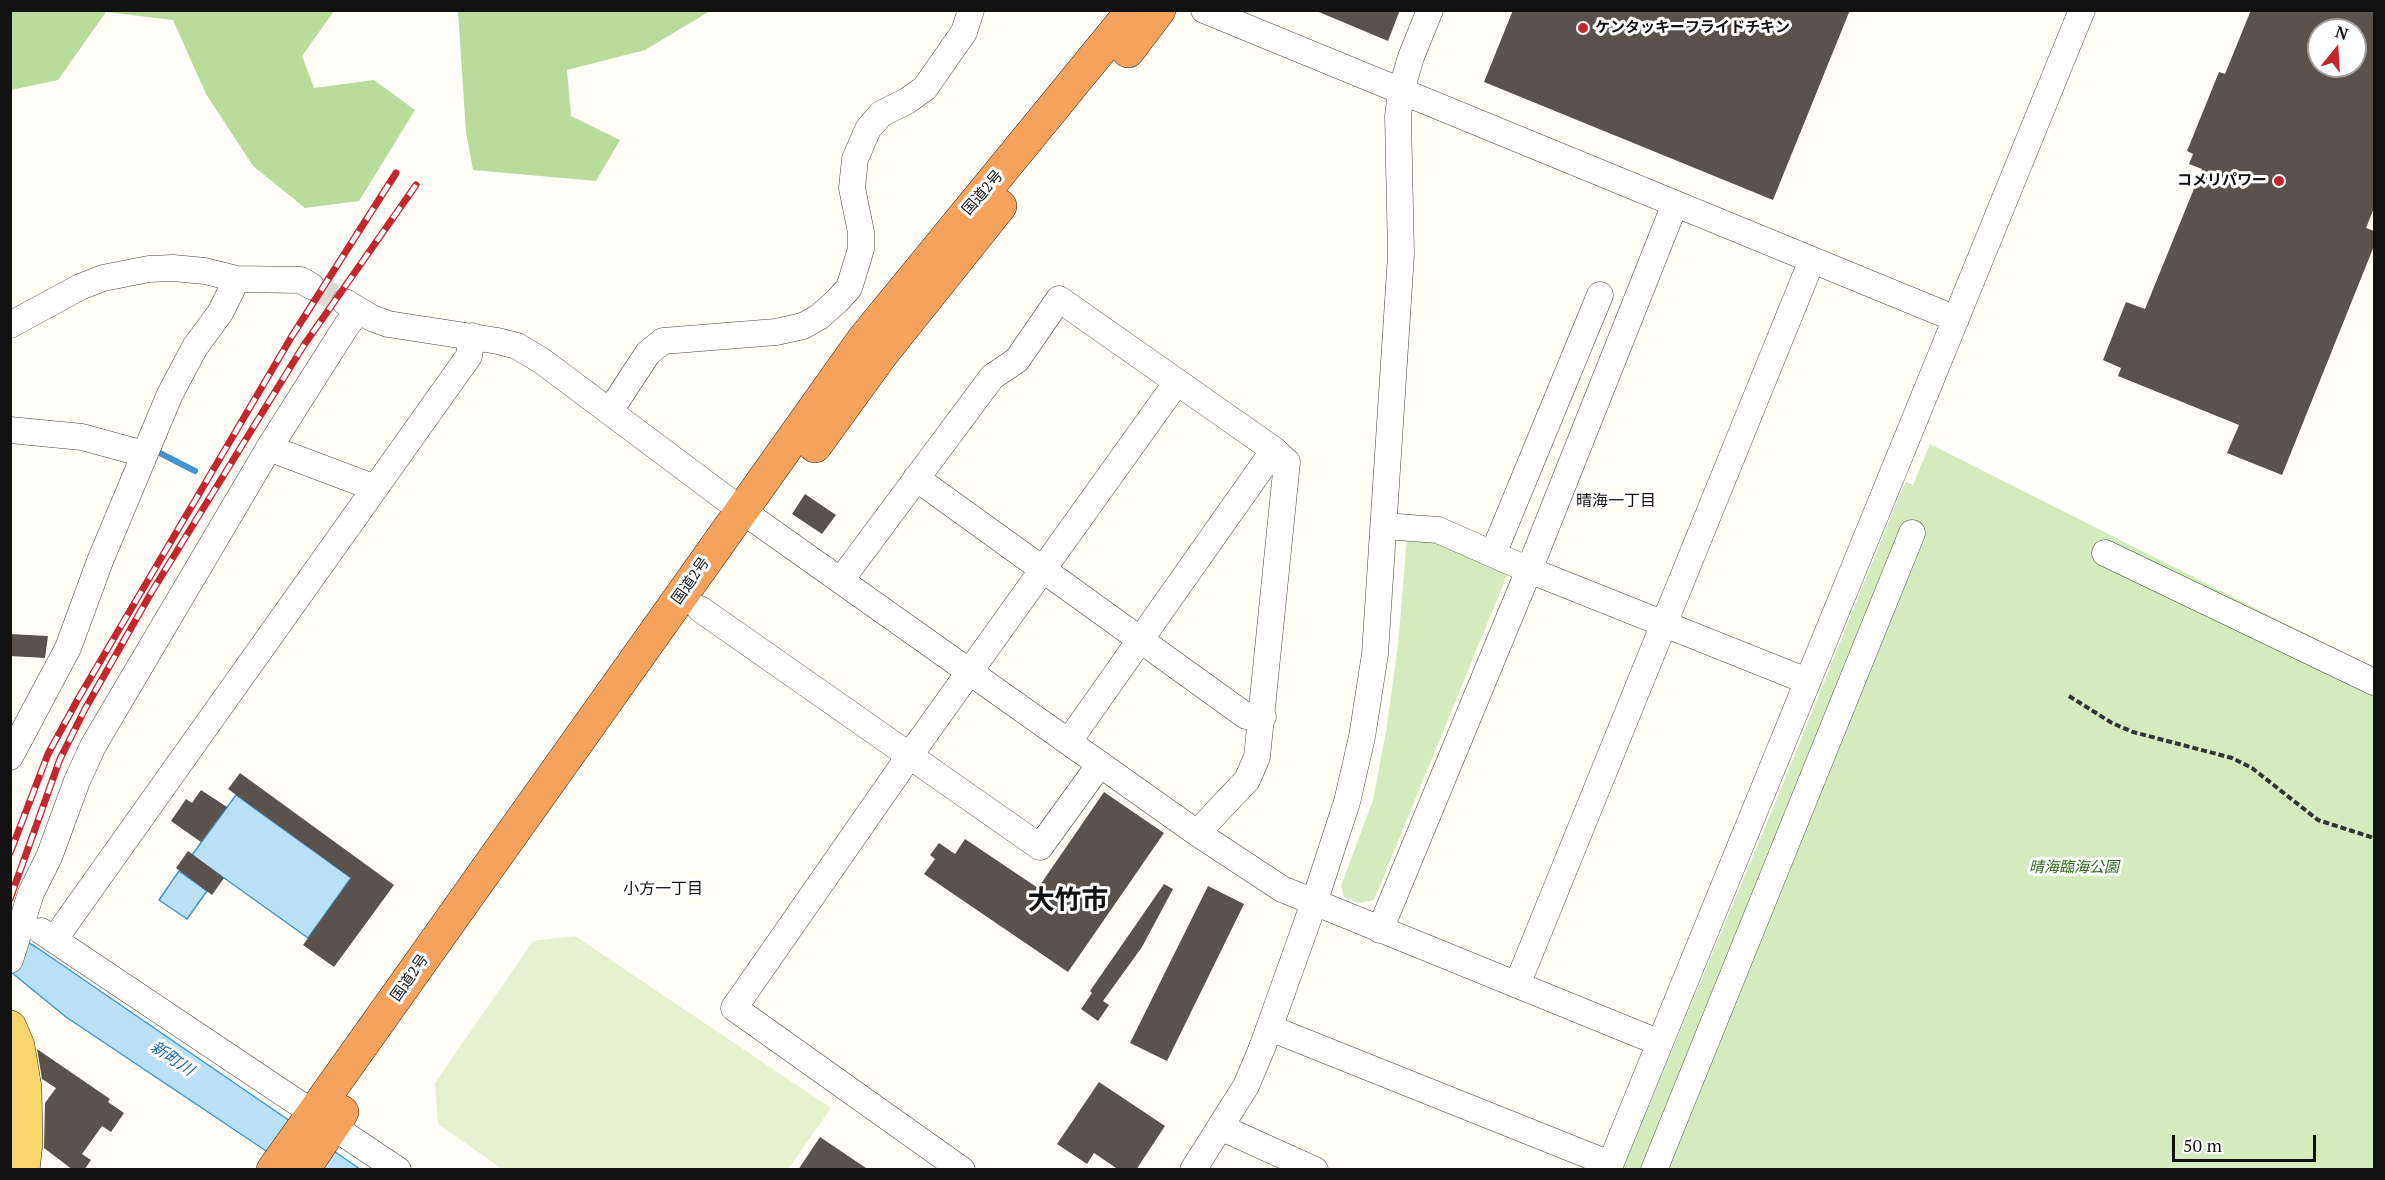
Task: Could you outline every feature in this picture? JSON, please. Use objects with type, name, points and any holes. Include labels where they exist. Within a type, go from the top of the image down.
[{"type":"highway","name":"国道2号","points":[[303,1170],[320,1124],[750,516],[863,340],[1128,15]]},
{"type":"highway","name":"国道2号","points":[[273,1170],[320,1124],[700,609],[750,516]]},
{"type":"main road","points":[[10,1027],[18,1046],[25,1088],[26,1143],[23,1170]]},
{"type":"street","points":[[610,411],[648,353],[663,341],[776,332],[803,326],[819,317],[849,288],[861,249],[861,232],[852,188],[855,159],[868,129],[882,114],[907,101],[925,88],[964,32],[971,10]]},
{"type":"street","points":[[1204,10],[1956,319]]},
{"type":"street","points":[[1193,1170],[1246,1086],[1270,1028],[1347,802],[1362,737],[1375,654],[1401,255],[1398,116],[1401,91],[1411,57],[1430,10]]},
{"type":"street","points":[[1270,1028],[1609,1167],[2082,10]]},
{"type":"street","points":[[1380,930],[1529,570],[1675,204]]},
{"type":"street","points":[[1517,985],[1812,260]]},
{"type":"street","points":[[10,325],[80,287],[103,278],[173,268],[205,271],[237,279],[301,280],[311,286]]},
{"type":"street","points":[[10,757],[68,648],[170,394],[195,348],[220,313],[237,279]]},
{"type":"street","points":[[1493,554],[1600,295]]},
{"type":"street","points":[[841,580],[992,377],[1017,360],[1059,300],[1274,450],[1287,462],[1263,717],[1257,757],[1247,780],[1197,833]]},
{"type":"street","points":[[10,960],[20,927],[76,781],[93,746],[269,448],[347,325],[352,307],[372,318],[410,329],[472,336],[517,346],[542,361],[750,516],[1197,833],[1282,889],[1660,1043]]},
{"type":"street","points":[[54,940],[469,356],[472,336]]},
{"type":"street","points":[[962,1170],[734,1008],[910,755],[1177,382]]},
{"type":"street","points":[[10,430],[82,437],[144,454]]},
{"type":"street","points":[[269,448],[375,488]]},
{"type":"street","points":[[1069,741],[1274,450]]},
{"type":"street","points":[[916,478],[1246,716],[1263,717]]},
{"type":"street","points":[[1384,526],[1438,530],[1529,570],[1807,681]]},
{"type":"street","points":[[1654,1170],[1912,533]]},
{"type":"street","points":[[2104,553],[2374,682]]},
{"type":"street","points":[[700,609],[1040,847],[1100,764]]},
{"type":"street","points":[[20,927],[54,940],[320,1124],[398,1170]]},
{"type":"street","points":[[1220,1127],[1315,1170]]},
{"type":"path","points":[[2069,696],[2112,723],[2133,732],[2232,758],[2252,768],[2318,820],[2374,838]]},
{"type":"green space","points":[[458,10],[710,11],[645,50],[567,70],[571,116],[620,140],[596,181],[473,170],[466,132]]},
{"type":"green space","points":[[11,11],[334,11],[302,56],[314,88],[374,80],[415,110],[359,201],[305,208],[253,166],[206,94],[173,20],[106,12],[58,80],[11,90]]},
{"type":"green space","name":"晴海臨海公園","points":[[1930,444],[2374,668],[2374,1169],[1622,1170],[1781,789],[1897,501],[1906,482],[1913,485]]},
{"type":"green space","points":[[1407,538],[1436,541],[1510,568],[1374,900],[1359,903],[1344,897],[1341,886],[1373,800],[1386,732],[1398,645]]},
{"type":"green space","points":[[575,936],[831,1108],[788,1169],[502,1169],[438,1124],[435,1083],[533,941]]},
{"type":"water","points":[[236,795],[351,878],[308,938],[192,855]]},
{"type":"water","points":[[179,871],[207,891],[187,919],[159,900]]},
{"type":"water","name":"新町川","points":[[10,932],[36,947],[360,1169],[293,1169],[66,1017],[11,972]]},
{"type":"building","points":[[1314,10],[1400,10],[1388,41]]},
{"type":"building","points":[[1513,10],[1850,10],[1773,200],[1484,82]]},
{"type":"building","points":[[2251,10],[2374,10],[2374,208],[2366,228],[2374,231],[2374,246],[2282,475],[2227,453],[2239,425],[2118,376],[2121,368],[2103,360],[2126,302],[2145,309],[2202,169],[2189,164],[2193,154],[2187,151],[2219,72],[2225,74]]},
{"type":"building","points":[[805,494],[836,515],[822,534],[792,514]]},
{"type":"building","points":[[10,634],[48,636],[45,658],[10,656]]},
{"type":"building","points":[[240,773],[394,885],[334,967],[303,945],[351,878],[228,789]]},
{"type":"building","points":[[201,790],[227,807],[201,842],[171,821],[186,799],[192,803]]},
{"type":"building","points":[[1104,792],[1164,833],[1068,972],[924,874],[935,859],[930,855],[939,843],[955,854],[965,839],[1038,888]]},
{"type":"building","points":[[188,851],[224,878],[212,895],[176,868]]},
{"type":"building","points":[[1164,884],[1173,889],[1142,947],[1103,1001],[1109,1005],[1098,1021],[1081,1009],[1092,993],[1090,991]]},
{"type":"building","points":[[1208,886],[1244,904],[1167,1061],[1130,1043]]},
{"type":"building","points":[[37,1049],[110,1099],[108,1102],[124,1113],[111,1132],[102,1126],[82,1154],[91,1160],[84,1170],[73,1170],[44,1148],[45,1103],[56,1088],[42,1079]]},
{"type":"building","points":[[1099,1082],[1165,1126],[1136,1170],[1119,1170],[1094,1153],[1087,1164],[1057,1144]]},
{"type":"building","points":[[820,1137],[869,1170],[798,1170]]},
{"type":"waterway","points":[[152,449],[195,471]]},
{"type":"tunnel","points":[[311,286],[345,302]]},
{"type":"railway","points":[[10,853],[48,754],[78,699],[292,336],[396,173]]},
{"type":"railway","points":[[10,899],[60,759],[85,709],[151,593],[304,345],[416,185]]},
{"type":"place","name":"ケンタッキーフライドチキン","points":[[1583,28]]},
{"type":"place","name":"コメリパワー","points":[[2279,181]]},
{"type":"district","name":"晴海一丁目","points":[[1616,501]]},
{"type":"district","name":"小方一丁目","points":[[663,889]]},
{"type":"district","name":"大竹市","points":[[1068,901]]}]
